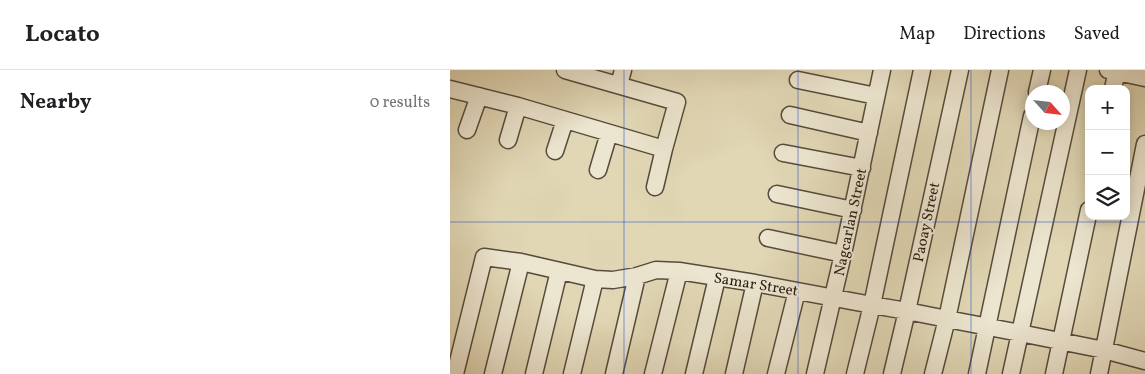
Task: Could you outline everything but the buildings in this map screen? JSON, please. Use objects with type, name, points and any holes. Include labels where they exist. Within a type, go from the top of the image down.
[{"type":"street","name":"Nagcarlan Street","points":[[815,374],[844,254],[882,70]]},
{"type":"street","points":[[855,374],[872,305],[922,70]]},
{"type":"street","name":"Paoay Street","points":[[892,374],[960,70]]},
{"type":"street","points":[[934,374],[1000,70]]},
{"type":"street","points":[[1039,85],[1042,70]]},
{"type":"street","points":[[1011,374],[1078,70]]},
{"type":"street","points":[[575,71],[621,78],[678,102],[655,187]]},
{"type":"street","points":[[1113,85],[1114,71],[1145,78]]},
{"type":"street","points":[[798,80],[876,96]]},
{"type":"street","points":[[450,89],[518,106],[664,149]]},
{"type":"street","points":[[467,130],[479,96]]},
{"type":"street","points":[[508,140],[518,106]]},
{"type":"street","points":[[790,115],[869,133]]},
{"type":"street","points":[[555,151],[565,120]]},
{"type":"street","points":[[977,374],[1029,130]]},
{"type":"street","points":[[598,170],[609,133]]},
{"type":"street","points":[[1099,374],[1145,144]]},
{"type":"street","points":[[783,153],[862,168]]},
{"type":"street","points":[[777,194],[853,210]]},
{"type":"street","points":[[1054,374],[1087,220]]},
{"type":"street","points":[[768,238],[844,254]]},
{"type":"street","name":"Samar Street","points":[[455,374],[484,257],[521,262],[595,279],[613,280],[637,276],[656,270],[678,271],[756,283],[1020,333],[1104,350],[1145,361]]},
{"type":"street","points":[[493,374],[521,262]]},
{"type":"street","points":[[534,374],[559,271]]},
{"type":"street","points":[[653,374],[678,271]]},
{"type":"street","points":[[614,374],[637,276]]},
{"type":"street","points":[[694,374],[717,278]]},
{"type":"street","points":[[572,374],[595,279]]},
{"type":"street","points":[[734,374],[756,283]]},
{"type":"street","points":[[776,374],[798,291]]}]
